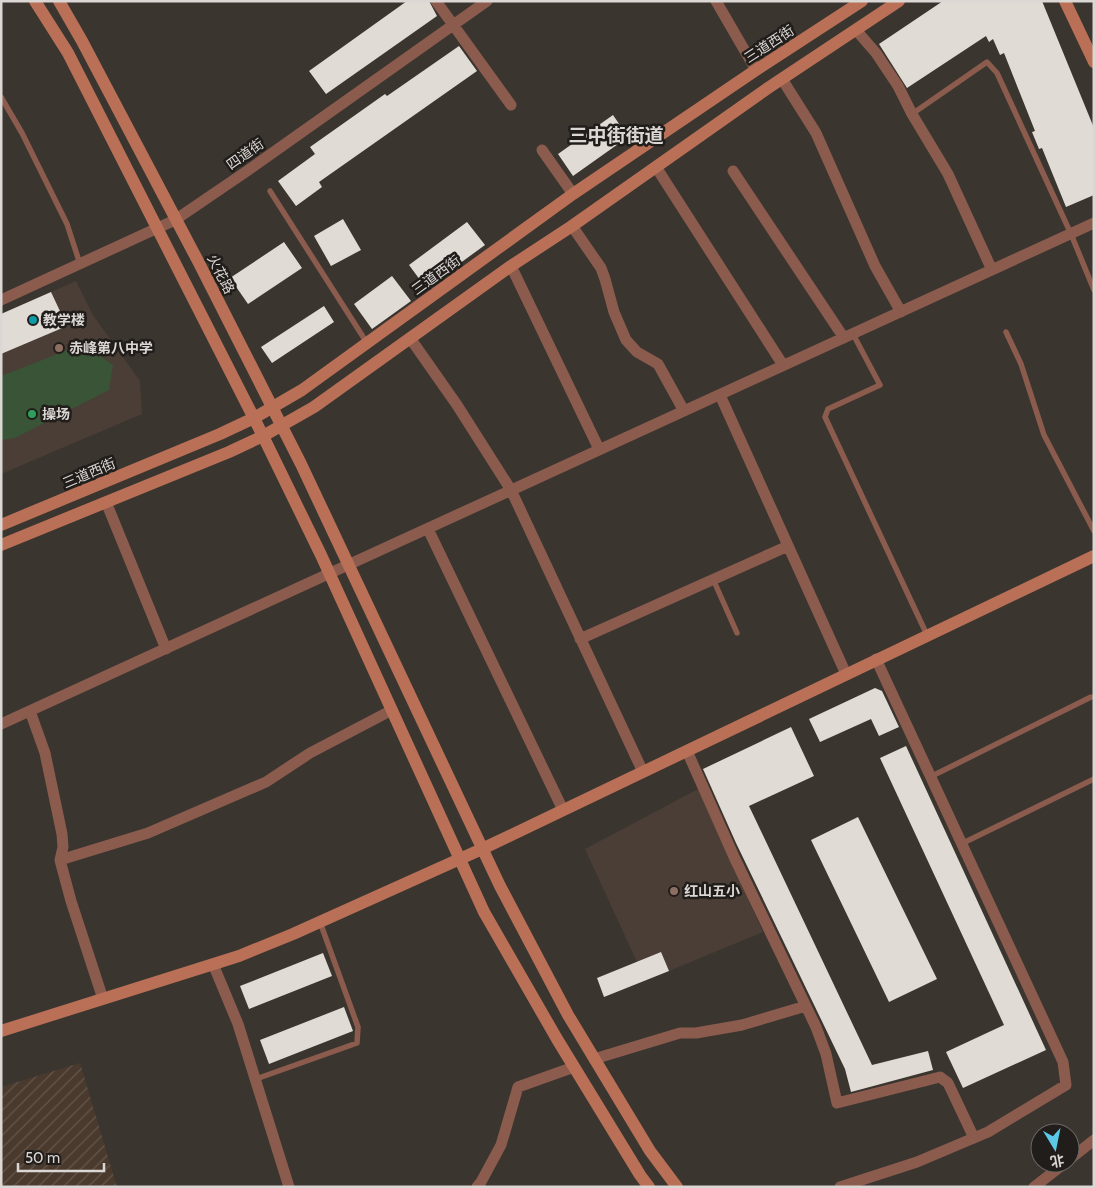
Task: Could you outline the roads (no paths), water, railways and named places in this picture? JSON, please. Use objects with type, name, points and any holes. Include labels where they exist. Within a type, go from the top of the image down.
[{"type":"street","points":[[35,1],[68,52],[254,418],[329,574],[484,912],[574,1067],[649,1187]]},
{"type":"street","name":"火花路","points":[[59,1],[282,426],[500,886],[568,1015],[650,1151],[675,1184]]},
{"type":"street","points":[[436,1],[511,105]]},
{"type":"street","name":"四道街","points":[[1,300],[175,220],[454,26],[487,1]]},
{"type":"street","points":[[716,1],[756,70]]},
{"type":"street","name":"三道西街","points":[[1,526],[220,434],[273,408],[302,390],[573,194],[862,1]]},
{"type":"street","points":[[1,545],[229,452],[282,426],[314,407],[511,266],[898,1]]},
{"type":"street","points":[[1065,1],[1094,62]]},
{"type":"street","points":[[856,30],[876,53],[898,86],[912,114],[948,174],[992,270]]},
{"type":"street","points":[[782,79],[816,133],[875,266],[900,312]]},
{"type":"street","points":[[542,150],[573,194]]},
{"type":"street","points":[[656,167],[783,366]]},
{"type":"street","points":[[733,171],[848,336]]},
{"type":"street","points":[[1,724],[1094,223]]},
{"type":"street","points":[[572,226],[601,268],[614,312],[626,340],[638,352],[658,364],[684,410]]},
{"type":"street","points":[[511,266],[600,449]]},
{"type":"street","points":[[410,338],[457,405],[511,490],[642,772]]},
{"type":"street","points":[[720,395],[846,674]]},
{"type":"street","points":[[106,502],[166,649]]},
{"type":"street","points":[[428,528],[563,810]]},
{"type":"street","points":[[580,639],[788,546]]},
{"type":"street","points":[[1,1031],[213,964],[248,952],[320,922],[482,849],[926,635],[1093,558]]},
{"type":"street","points":[[840,1187],[917,1162],[988,1132],[1066,1084],[1063,1062],[876,660]]},
{"type":"street","points":[[60,860],[148,834],[266,782],[310,753],[392,710]]},
{"type":"street","points":[[30,711],[44,753],[62,834],[63,847],[60,860],[71,901],[103,999]]},
{"type":"street","points":[[686,751],[735,859],[816,1027],[826,1054],[837,1103],[940,1076],[948,1083],[974,1138]]},
{"type":"street","points":[[213,964],[238,1024],[289,1187]]},
{"type":"street","points":[[594,1058],[680,1033],[696,1033],[742,1025],[806,1006]]},
{"type":"street","points":[[477,1187],[482,1182],[501,1145],[518,1087],[574,1067]]},
{"type":"street","points":[[1080,1151],[1094,1140]]},
{"type":"street","points":[[1034,1187],[1052,1173]]},
{"type":"lane","points":[[912,114],[987,62],[997,73],[1071,234],[1094,290]]},
{"type":"lane","points":[[1,97],[22,133],[67,224],[80,264]]},
{"type":"lane","points":[[270,191],[367,343]]},
{"type":"lane","points":[[1006,332],[1021,364],[1044,434],[1094,531]]},
{"type":"lane","points":[[848,336],[880,385],[828,409],[825,417],[926,635]]},
{"type":"lane","points":[[713,579],[737,633]]},
{"type":"lane","points":[[930,777],[1091,697]]},
{"type":"lane","points":[[961,844],[1094,779]]},
{"type":"lane","points":[[256,1080],[357,1042],[358,1027],[320,922]]},
{"type":"place","name":"教学楼","points":[[33,320]]},
{"type":"place","name":"赤峰第八中学","points":[[59,348]]},
{"type":"place","name":"操场","points":[[32,414]]},
{"type":"place","name":"红山五小","points":[[674,891]]},
{"type":"district","name":"三中街街道","points":[[616,135]]}]
